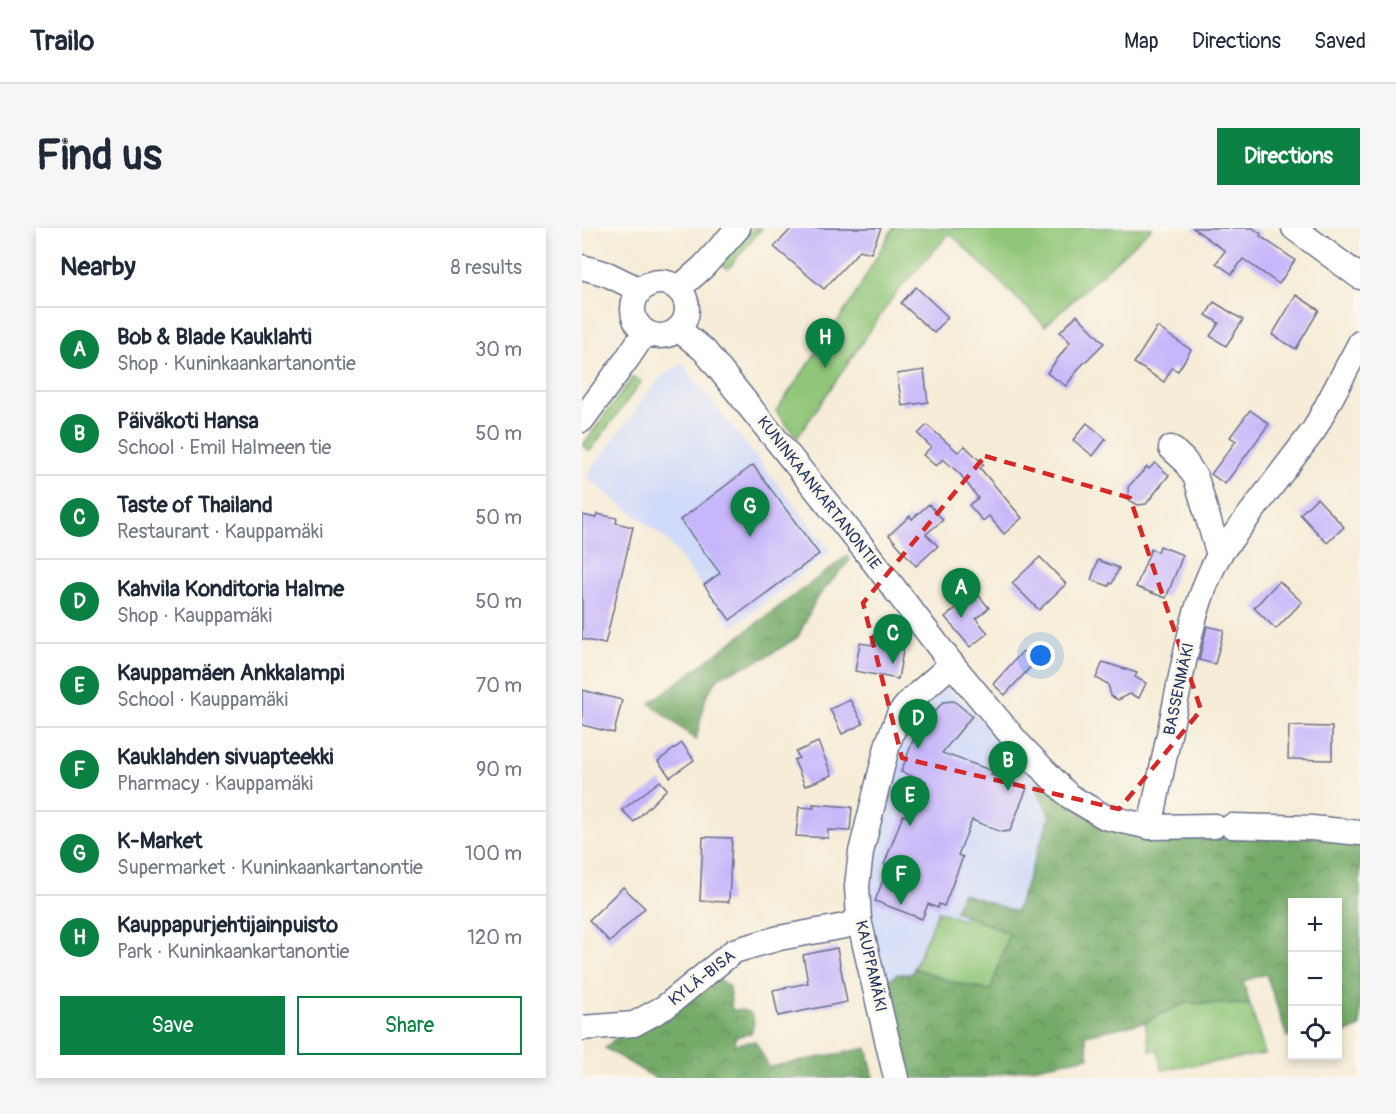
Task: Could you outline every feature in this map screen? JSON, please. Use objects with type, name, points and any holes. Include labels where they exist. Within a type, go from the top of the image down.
[{"type":"street","points":[[678,289],[703,267],[738,228]]},
{"type":"street","points":[[1294,228],[1360,277]]},
{"type":"street","points":[[582,267],[607,274],[640,290]]},
{"type":"street","points":[[660,282],[678,289],[686,303],[687,313],[678,329],[663,336],[645,332],[638,325],[634,316],[635,298],[640,290],[651,283],[660,282]]},
{"type":"street","name":"KUNINKAANKARTANONTIE","points":[[678,329],[705,350],[864,549],[951,664],[1016,741],[1070,796],[1105,817],[1150,827],[1312,828],[1360,833]]},
{"type":"street","points":[[582,420],[645,332]]},
{"type":"street","name":"BASSENMÄKI","points":[[1150,827],[1192,629],[1211,571],[1219,555],[1314,430],[1360,344]]},
{"type":"street","points":[[1171,448],[1184,460],[1196,477],[1219,555]]},
{"type":"street","name":"KAUPPAMÄKI","points":[[896,1078],[859,920],[857,886],[861,852],[872,800],[888,743],[899,714],[912,699],[951,664]]},
{"type":"street","name":"KYLÄ-BISA","points":[[582,1028],[634,1024],[664,1007],[734,951],[779,938],[845,926],[859,920]]},
{"type":"highlighted area","points":[[985,456],[1130,498],[1201,710],[1119,809],[902,758],[863,603]]},
{"type":"shaded area","points":[[682,364],[831,551],[732,627],[668,541],[586,477],[659,378]]},
{"type":"shaded area","points":[[947,686],[1041,779],[1038,794],[1050,816],[1016,912],[962,893],[956,912],[1009,933],[914,968],[912,974],[897,974],[893,978],[883,979],[865,913],[864,883],[900,742],[923,710]]},
{"type":"green space","points":[[753,228],[762,228],[728,269],[721,264]]},
{"type":"green space","points":[[893,228],[1152,228],[1045,326],[950,233],[895,294],[797,438],[776,411],[851,302]]},
{"type":"green space","points":[[633,377],[641,382],[590,451],[583,445]]},
{"type":"green space","points":[[847,556],[850,560],[816,599],[798,637],[766,657],[719,677],[706,696],[696,740],[650,703]]},
{"type":"green space","points":[[1041,779],[1159,838],[1360,836],[1360,1027],[1343,1034],[1342,1032],[1342,898],[1288,898],[1288,1037],[1266,974],[1243,981],[1250,1005],[1185,1003],[1145,1022],[1085,1035],[1089,1057],[979,1078],[905,1078],[883,979],[893,978],[897,974],[912,974],[914,968],[955,983],[991,990],[1009,933],[955,911],[962,893],[1016,912],[1050,816],[1036,787]]},
{"type":"green space","points":[[938,911],[962,920],[964,915],[1009,933],[991,990],[955,983],[914,968]]},
{"type":"green space","points":[[714,976],[729,987],[732,1010],[743,1010],[753,1017],[751,1033],[735,1037],[735,1044],[755,1041],[769,1067],[867,1048],[874,1078],[655,1078],[605,1048],[621,1033]]},
{"type":"green space","points":[[1185,1003],[1250,1005],[1265,1054],[1162,1070],[1158,1050],[1150,1051],[1145,1022]]},
{"type":"building","points":[[792,228],[881,228],[871,253],[860,250],[824,289],[774,247]]},
{"type":"building","points":[[1193,228],[1253,228],[1261,234],[1260,236],[1295,260],[1279,284],[1243,259],[1232,274],[1216,263],[1225,251]]},
{"type":"building","points":[[916,287],[948,317],[934,333],[901,303]]},
{"type":"building","points":[[1296,295],[1319,310],[1296,349],[1272,335]]},
{"type":"building","points":[[1214,302],[1243,320],[1226,346],[1210,336],[1219,323],[1206,315]]},
{"type":"building","points":[[1077,315],[1104,343],[1079,368],[1066,386],[1047,373],[1070,342],[1060,332]]},
{"type":"building","points":[[1157,327],[1191,350],[1178,371],[1172,368],[1164,382],[1134,363]]},
{"type":"building","points":[[924,370],[928,402],[902,406],[897,374]]},
{"type":"building","points":[[1250,410],[1269,424],[1225,484],[1211,474],[1236,441],[1230,437]]},
{"type":"building","points":[[1087,423],[1106,439],[1093,456],[1073,440]]},
{"type":"building","points":[[927,425],[958,452],[965,446],[984,465],[980,468],[1022,518],[1004,534],[989,516],[983,521],[969,505],[978,498],[960,474],[943,459],[936,466],[923,455],[931,447],[918,434]]},
{"type":"building","points":[[1155,463],[1169,475],[1146,504],[1138,505],[1129,500],[1128,487],[1147,467],[1149,469]]},
{"type":"building","points":[[753,465],[819,554],[730,620],[704,585],[720,573],[680,520]]},
{"type":"building","points":[[1317,498],[1344,527],[1327,543],[1300,514]]},
{"type":"building","points":[[929,504],[943,520],[926,534],[938,546],[916,566],[889,535],[910,516],[912,519]]},
{"type":"building","points":[[597,514],[617,518],[616,523],[633,527],[605,644],[582,639],[582,515],[596,518]]},
{"type":"building","points":[[1160,546],[1183,555],[1166,598],[1136,587],[1151,549],[1158,552]]},
{"type":"building","points":[[1040,557],[1066,584],[1039,610],[1012,583]]},
{"type":"building","points":[[1098,560],[1119,568],[1109,586],[1091,580]]},
{"type":"building","points":[[1279,581],[1302,602],[1276,629],[1254,608]]},
{"type":"building","points":[[976,592],[989,608],[976,619],[988,633],[970,647],[945,617]]},
{"type":"building","points":[[1207,626],[1224,630],[1215,664],[1199,660]]},
{"type":"building","points":[[874,634],[905,640],[898,679],[855,671],[860,643],[872,645]]},
{"type":"building","points":[[1023,651],[1035,662],[1005,695],[993,684]]},
{"type":"building","points":[[1103,662],[1137,673],[1135,677],[1146,683],[1139,698],[1130,694],[1118,700],[1111,696],[1108,684],[1096,678]]},
{"type":"building","points":[[582,690],[622,700],[614,733],[582,725]]},
{"type":"building","points":[[850,700],[863,724],[842,734],[830,709]]},
{"type":"building","points":[[954,701],[972,716],[942,753],[993,771],[991,775],[1027,788],[1010,831],[1001,832],[972,820],[958,855],[963,857],[944,906],[939,904],[938,908],[928,904],[922,919],[875,901],[888,867],[884,865],[903,815],[911,818],[926,781],[901,772],[915,735],[943,702]]},
{"type":"building","points":[[1289,726],[1332,727],[1332,760],[1288,759]]},
{"type":"building","points":[[818,742],[832,775],[805,786],[794,760],[799,758],[796,752]]},
{"type":"building","points":[[682,743],[694,760],[670,777],[658,761]]},
{"type":"building","points":[[660,781],[667,789],[634,822],[622,810]]},
{"type":"building","points":[[813,804],[852,807],[850,831],[828,830],[828,838],[796,836],[799,807],[814,808]]},
{"type":"building","points":[[703,837],[732,838],[729,902],[700,901]]},
{"type":"building","points":[[623,887],[645,908],[610,942],[589,920]]},
{"type":"building","points":[[837,948],[847,1002],[778,1016],[773,990],[808,983],[803,955]]},
{"type":"place","name":"Kauppapurjehtijainpuisto","points":[[825,368]]},
{"type":"place","name":"K-Market","points":[[750,537]]},
{"type":"place","name":"Bob & Blade Kauklahti","points":[[961,618]]},
{"type":"place","name":"Taste of Thailand","points":[[893,664]]},
{"type":"place","name":"Kahvila Konditoria Halme","points":[[918,749]]},
{"type":"place","name":"Päiväkoti Hansa","points":[[1008,791]]},
{"type":"place","name":"Kauppamäen Ankkalampi","points":[[910,826]]},
{"type":"place","name":"Kauklahden sivuapteekki","points":[[901,905]]}]
